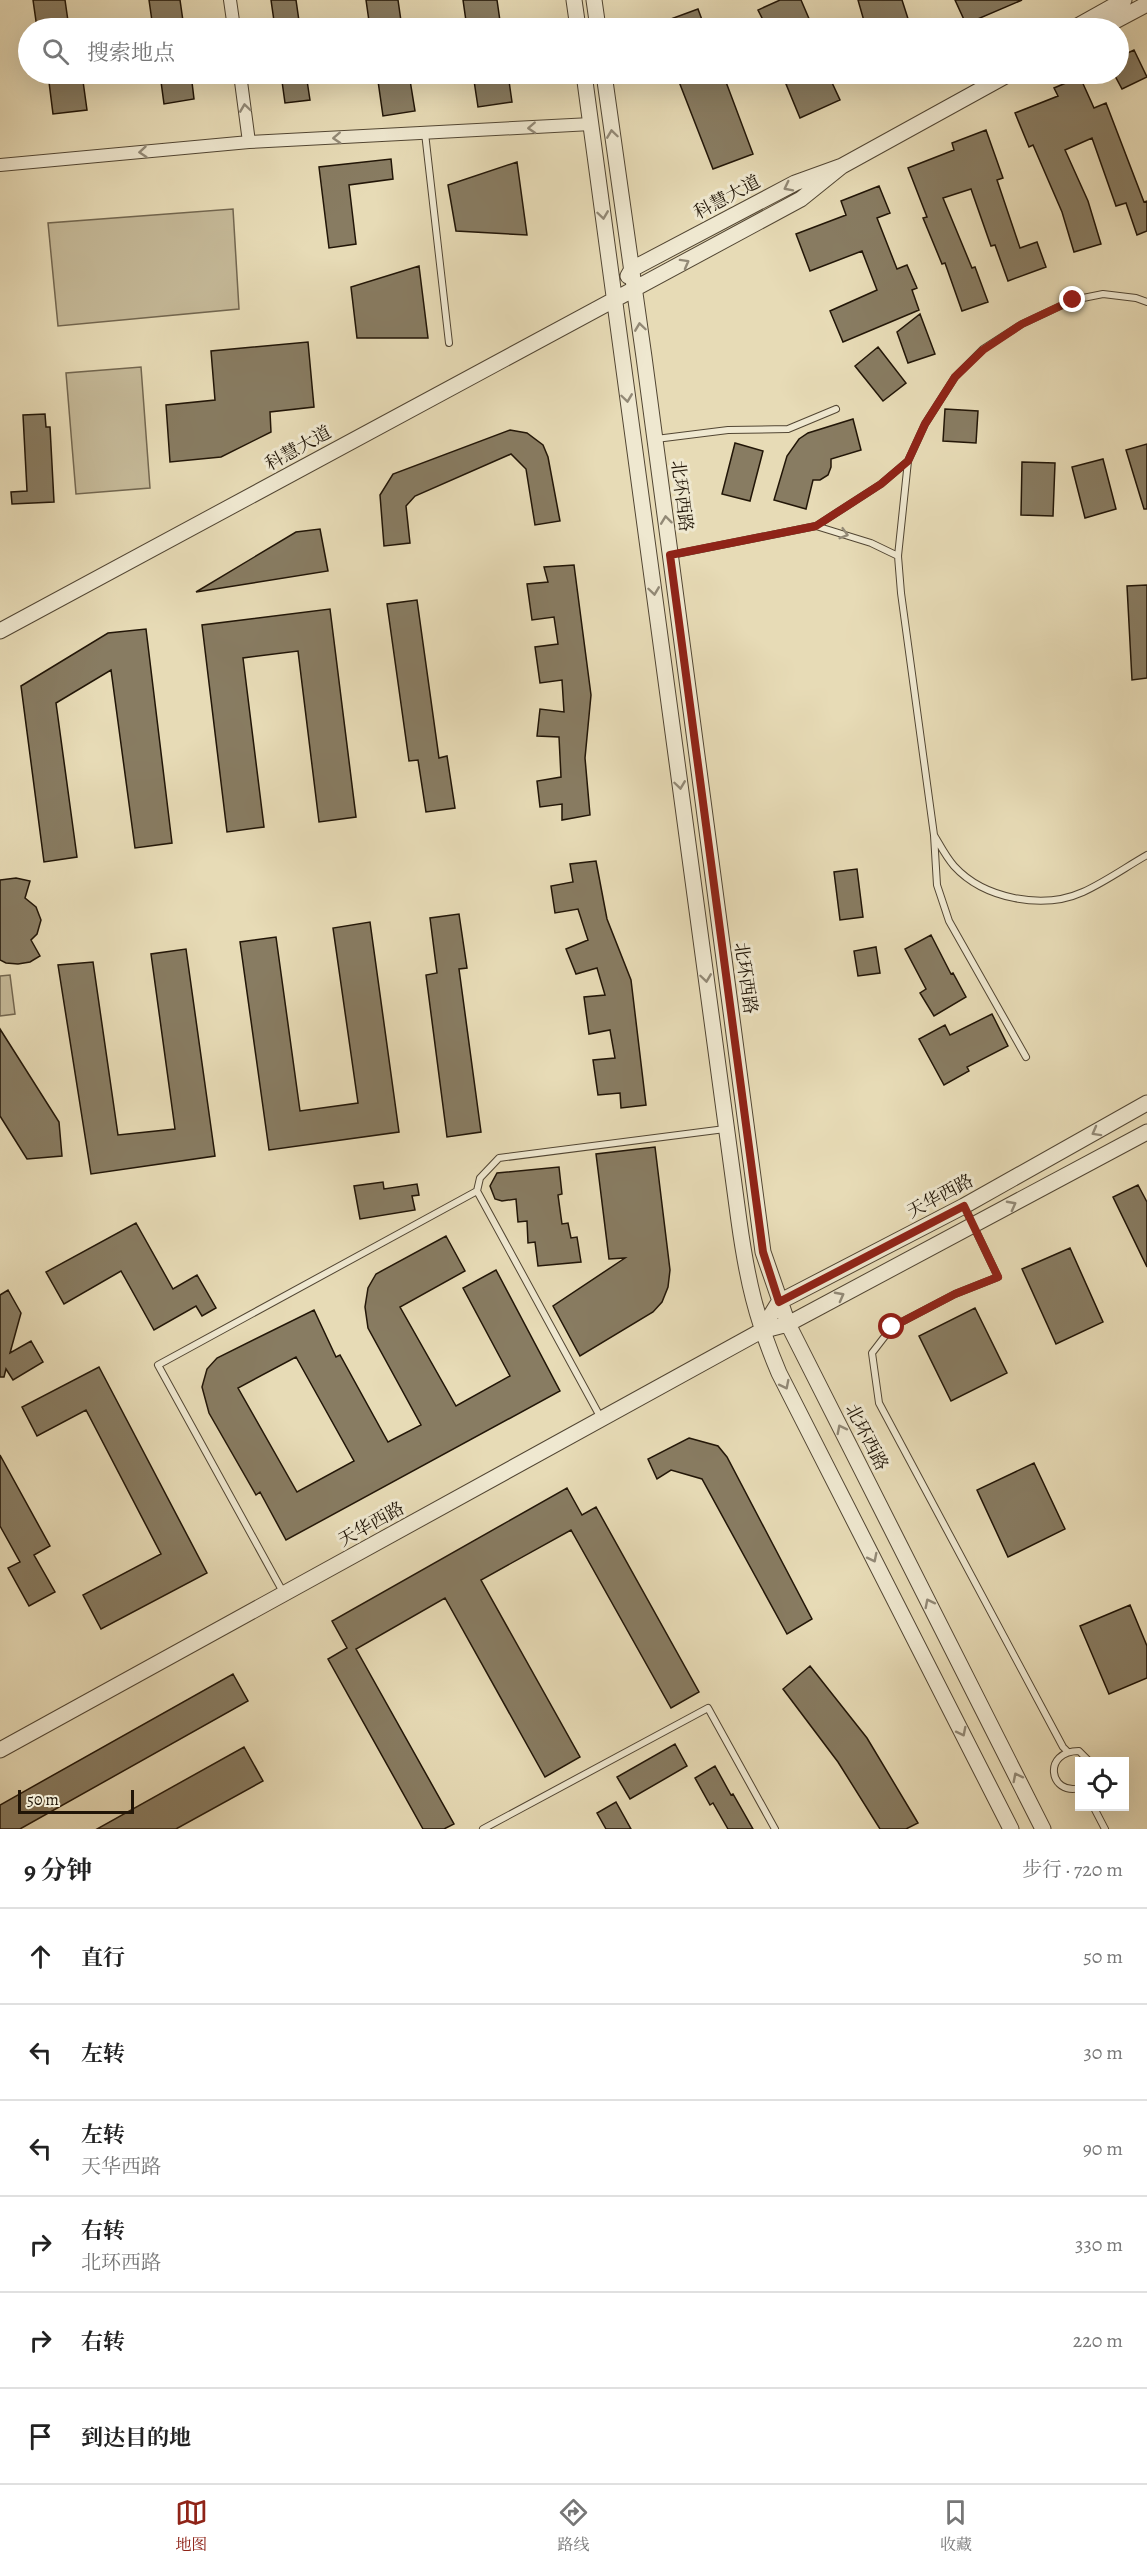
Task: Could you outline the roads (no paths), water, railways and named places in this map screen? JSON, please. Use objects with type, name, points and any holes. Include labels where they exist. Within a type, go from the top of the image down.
[{"type":"street","points":[[230,0],[233,18]]},
{"type":"street","points":[[574,0],[577,18]]},
{"type":"street","points":[[594,0],[597,18]]},
{"type":"street","points":[[1092,18],[1124,0]]},
{"type":"street","points":[[1121,18],[1147,4]]},
{"type":"street","points":[[241,84],[249,142]]},
{"type":"street","points":[[585,84],[745,1265],[761,1331],[779,1373],[1011,1829]]},
{"type":"street","name":"北环西路","points":[[605,84],[763,1252],[788,1324],[1043,1829]]},
{"type":"street","name":"科慧大道","points":[[632,269],[795,183],[842,166],[991,84]]},
{"type":"street","points":[[0,165],[249,142],[591,124]]},
{"type":"street","name":"科慧大道","points":[[0,631],[801,199],[842,166]]},
{"type":"street","points":[[614,299],[632,269]]},
{"type":"street","name":"天华西路","points":[[761,1331],[779,1302],[964,1206],[1147,1103]]},
{"type":"street","name":"天华西路","points":[[0,1750],[761,1331],[788,1324],[1147,1132]]},
{"type":"lane","points":[[425,133],[450,343]]},
{"type":"lane","points":[[1026,1057],[949,921],[937,885],[934,835],[898,556],[908,461],[925,424],[955,377],[983,350],[1022,324],[1073,300],[1103,294],[1136,298],[1147,302]]},
{"type":"lane","points":[[655,439],[728,430],[788,429],[836,409]]},
{"type":"lane","points":[[670,555],[816,526],[881,484],[908,461]]},
{"type":"lane","points":[[816,526],[871,543],[898,556]]},
{"type":"lane","points":[[934,835],[955,867],[982,887],[1011,898],[1050,901],[1082,892],[1147,855]]},
{"type":"lane","points":[[602,1420],[477,1191],[480,1178],[499,1158],[726,1129]]},
{"type":"lane","points":[[285,1595],[159,1365],[477,1191]]},
{"type":"lane","points":[[964,1206],[998,1277],[955,1294],[892,1327],[872,1353],[879,1403],[1062,1747],[1067,1751]]},
{"type":"lane","points":[[483,1829],[708,1708],[776,1829]]},
{"type":"lane","points":[[1075,1789],[1062,1786],[1055,1778],[1053,1767],[1058,1757],[1067,1751],[1078,1751],[1085,1757]]},
{"type":"lane","points":[[1096,1811],[1105,1829]]}]
